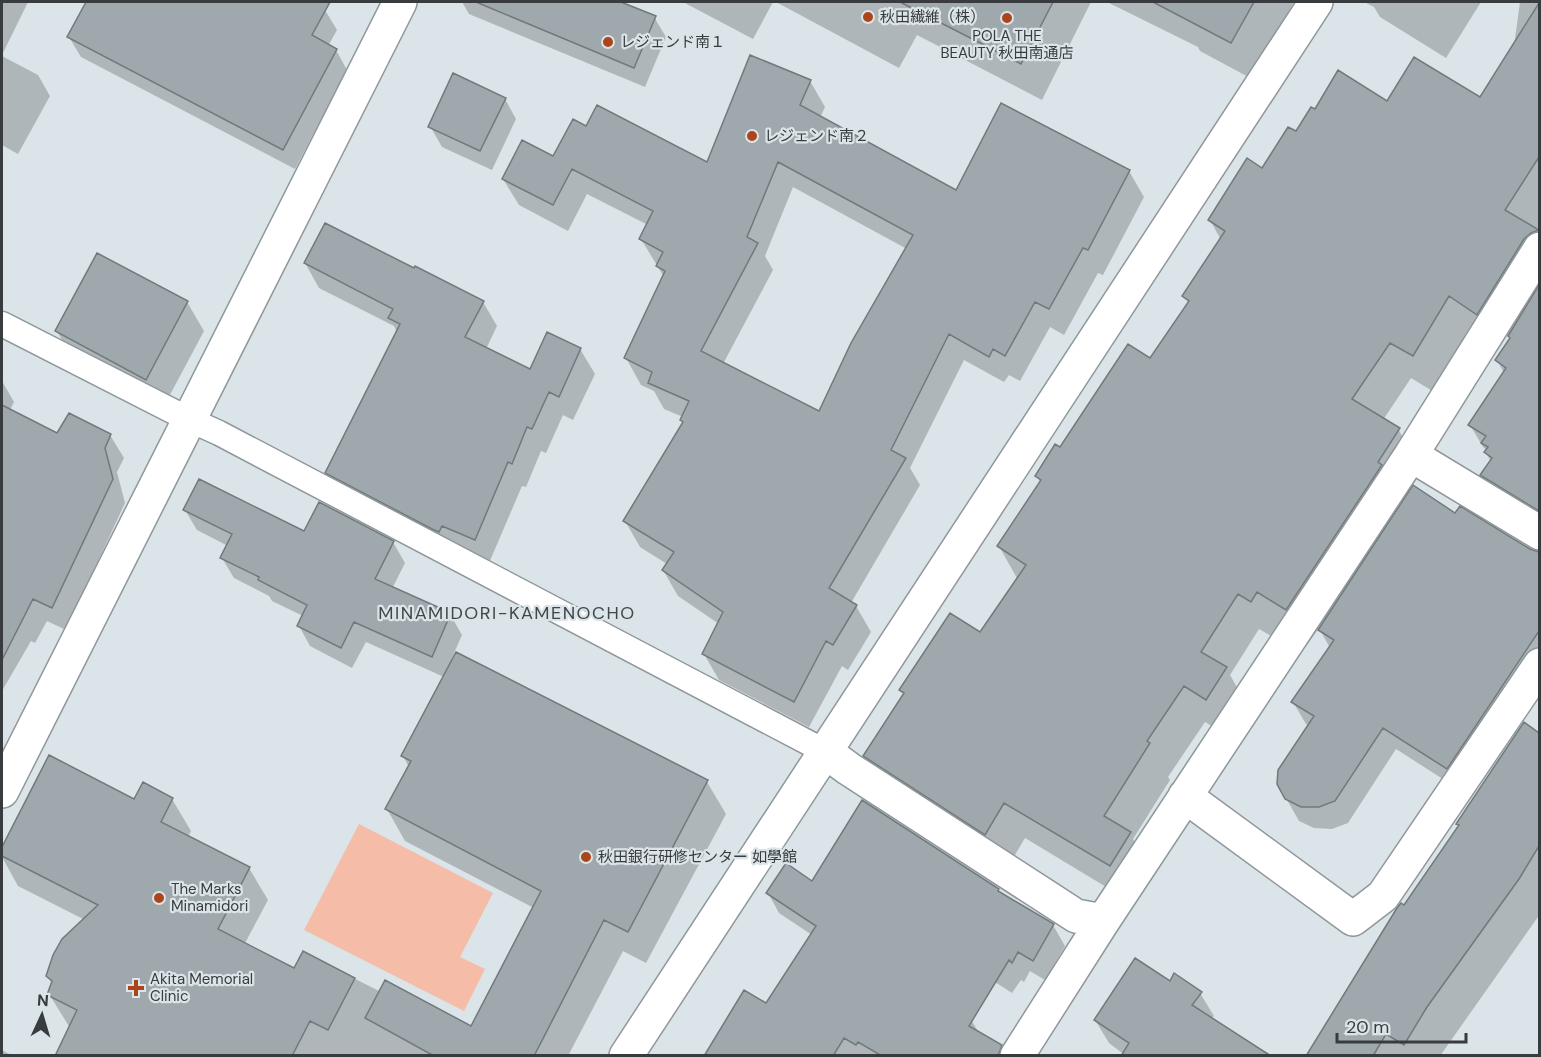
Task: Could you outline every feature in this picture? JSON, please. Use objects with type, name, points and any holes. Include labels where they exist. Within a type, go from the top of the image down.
[{"type":"street","points":[[2,792],[400,2]]},
{"type":"street","points":[[626,1056],[1316,2]]},
{"type":"street","points":[[1017,1056],[1103,921],[1411,455],[1539,249]]},
{"type":"street","points":[[1411,455],[1539,533]]},
{"type":"street","points":[[1185,796],[1353,919],[1383,896],[1539,665]]},
{"type":"street","points":[[826,752],[1077,916],[1103,921]]},
{"type":"lane","points":[[2,324],[219,433],[826,752]]},
{"type":"shaded area","points":[[359,824],[493,893],[460,957],[485,969],[464,1011],[304,930]]},
{"type":"building","points":[[86,2],[330,2],[312,35],[337,49],[283,150],[67,37]]},
{"type":"building","name":"レジェンド南１","points":[[476,2],[621,2],[656,16],[634,68]]},
{"type":"building","name":"POLA THE BEAUTY 秋田南通店","points":[[900,2],[1053,2],[1021,64]]},
{"type":"building","points":[[1153,2],[1254,2],[1231,43]]},
{"type":"building","points":[[1539,3],[1539,157],[1505,210],[1539,230],[1524,239],[1477,315],[1449,296],[1413,356],[1390,343],[1352,399],[1400,428],[1378,462],[1382,465],[1286,610],[1257,592],[1251,602],[1238,594],[1201,652],[1227,667],[1206,700],[1184,686],[1147,741],[1150,743],[1104,816],[1131,832],[1110,866],[1004,803],[985,835],[863,756],[904,693],[899,690],[950,613],[980,632],[1026,565],[997,546],[1041,480],[1035,476],[1055,444],[1060,447],[1128,344],[1150,358],[1189,301],[1182,296],[1225,231],[1208,220],[1247,158],[1262,168],[1288,127],[1296,131],[1311,107],[1315,109],[1338,70],[1387,101],[1414,57],[1480,97]]},
{"type":"building","points":[[750,55],[811,80],[800,105],[956,190],[1001,103],[1130,170],[1088,250],[1083,248],[1049,309],[1035,302],[1005,356],[993,349],[989,357],[949,334],[891,450],[906,458],[829,588],[857,605],[833,645],[826,641],[794,702],[702,654],[723,612],[662,570],[674,552],[623,521],[683,422],[680,420],[689,401],[648,383],[652,372],[624,358],[665,271],[656,266],[663,252],[639,239],[653,211],[572,169],[553,205],[502,179],[522,140],[553,156],[573,119],[586,126],[597,105],[707,162]],"holes":[[[778,162],[913,235],[851,343],[819,411],[701,351],[758,243],[747,237]]]},
{"type":"building","points":[[453,73],[506,98],[480,151],[428,127]]},
{"type":"building","points":[[325,223],[484,301],[465,337],[530,369],[547,332],[581,348],[559,397],[549,392],[532,429],[527,427],[512,464],[508,462],[475,540],[442,526],[439,532],[432,529],[325,473],[400,324],[388,318],[393,309],[304,263]]},
{"type":"building","points":[[97,253],[188,301],[146,380],[55,331]]},
{"type":"building","points":[[1539,285],[1539,511],[1480,475],[1492,458],[1484,452],[1488,447],[1481,443],[1486,436],[1468,425],[1506,368],[1495,360],[1510,338],[1508,336]]},
{"type":"building","points":[[2,405],[57,433],[69,413],[111,434],[105,448],[113,479],[52,608],[33,599],[2,660]]},
{"type":"building","points":[[199,479],[304,531],[319,502],[394,541],[375,579],[451,613],[432,657],[354,622],[341,648],[297,626],[307,605],[258,580],[259,577],[220,558],[232,534],[183,510]]},
{"type":"building","points":[[1413,485],[1455,513],[1460,506],[1530,549],[1539,552],[1539,631],[1447,769],[1383,728],[1335,801],[1319,807],[1301,807],[1285,799],[1277,784],[1278,770],[1314,716],[1291,702],[1334,640],[1318,630]]},
{"type":"building","name":"秋田銀行研修センター 如學館","points":[[456,652],[708,780],[628,932],[604,920],[534,1056],[434,1056],[365,1018],[385,980],[471,1026],[541,891],[385,809],[411,761],[401,756]]},
{"type":"building","points":[[1524,722],[1539,733],[1539,846],[1519,879],[1427,1007],[1404,1045],[1386,1034],[1373,1056],[1306,1056],[1397,908],[1401,903],[1404,905],[1459,825],[1456,824]]},
{"type":"building","points":[[49,755],[134,799],[143,782],[173,798],[161,822],[250,867],[218,929],[294,968],[303,951],[355,978],[328,1030],[310,1021],[292,1056],[55,1056],[77,1010],[47,995],[52,981],[46,976],[53,955],[62,939],[98,905],[2,856],[2,847]]},
{"type":"building","points":[[862,800],[999,889],[998,891],[1054,924],[1033,961],[1018,952],[1012,963],[1009,960],[969,1026],[1002,1045],[998,1056],[882,1056],[858,1042],[856,1045],[844,1038],[833,1056],[704,1056],[744,990],[766,1003],[816,926],[766,893],[786,863],[812,881]]},
{"type":"building","points":[[1135,958],[1170,981],[1174,973],[1202,992],[1192,1005],[1271,1056],[1121,1056],[1129,1043],[1094,1020]]},
{"type":"place","name":"秋田繊維（株）","points":[[868,17]]},
{"type":"place","name":"POLA THE BEAUTY 秋田南通店","points":[[1007,18]]},
{"type":"place","name":"レジェンド南１","points":[[608,42]]},
{"type":"place","name":"レジェンド南２","points":[[752,136]]},
{"type":"place","name":"秋田銀行研修センター 如學館","points":[[586,857]]},
{"type":"place","name":"The Marks Minamidori","points":[[159,898]]},
{"type":"place","name":"Akita Memorial Clinic","points":[[136,988]]},
{"type":"district","name":"MINAMIDORI-KAMENOCHO","points":[[507,613]]}]
